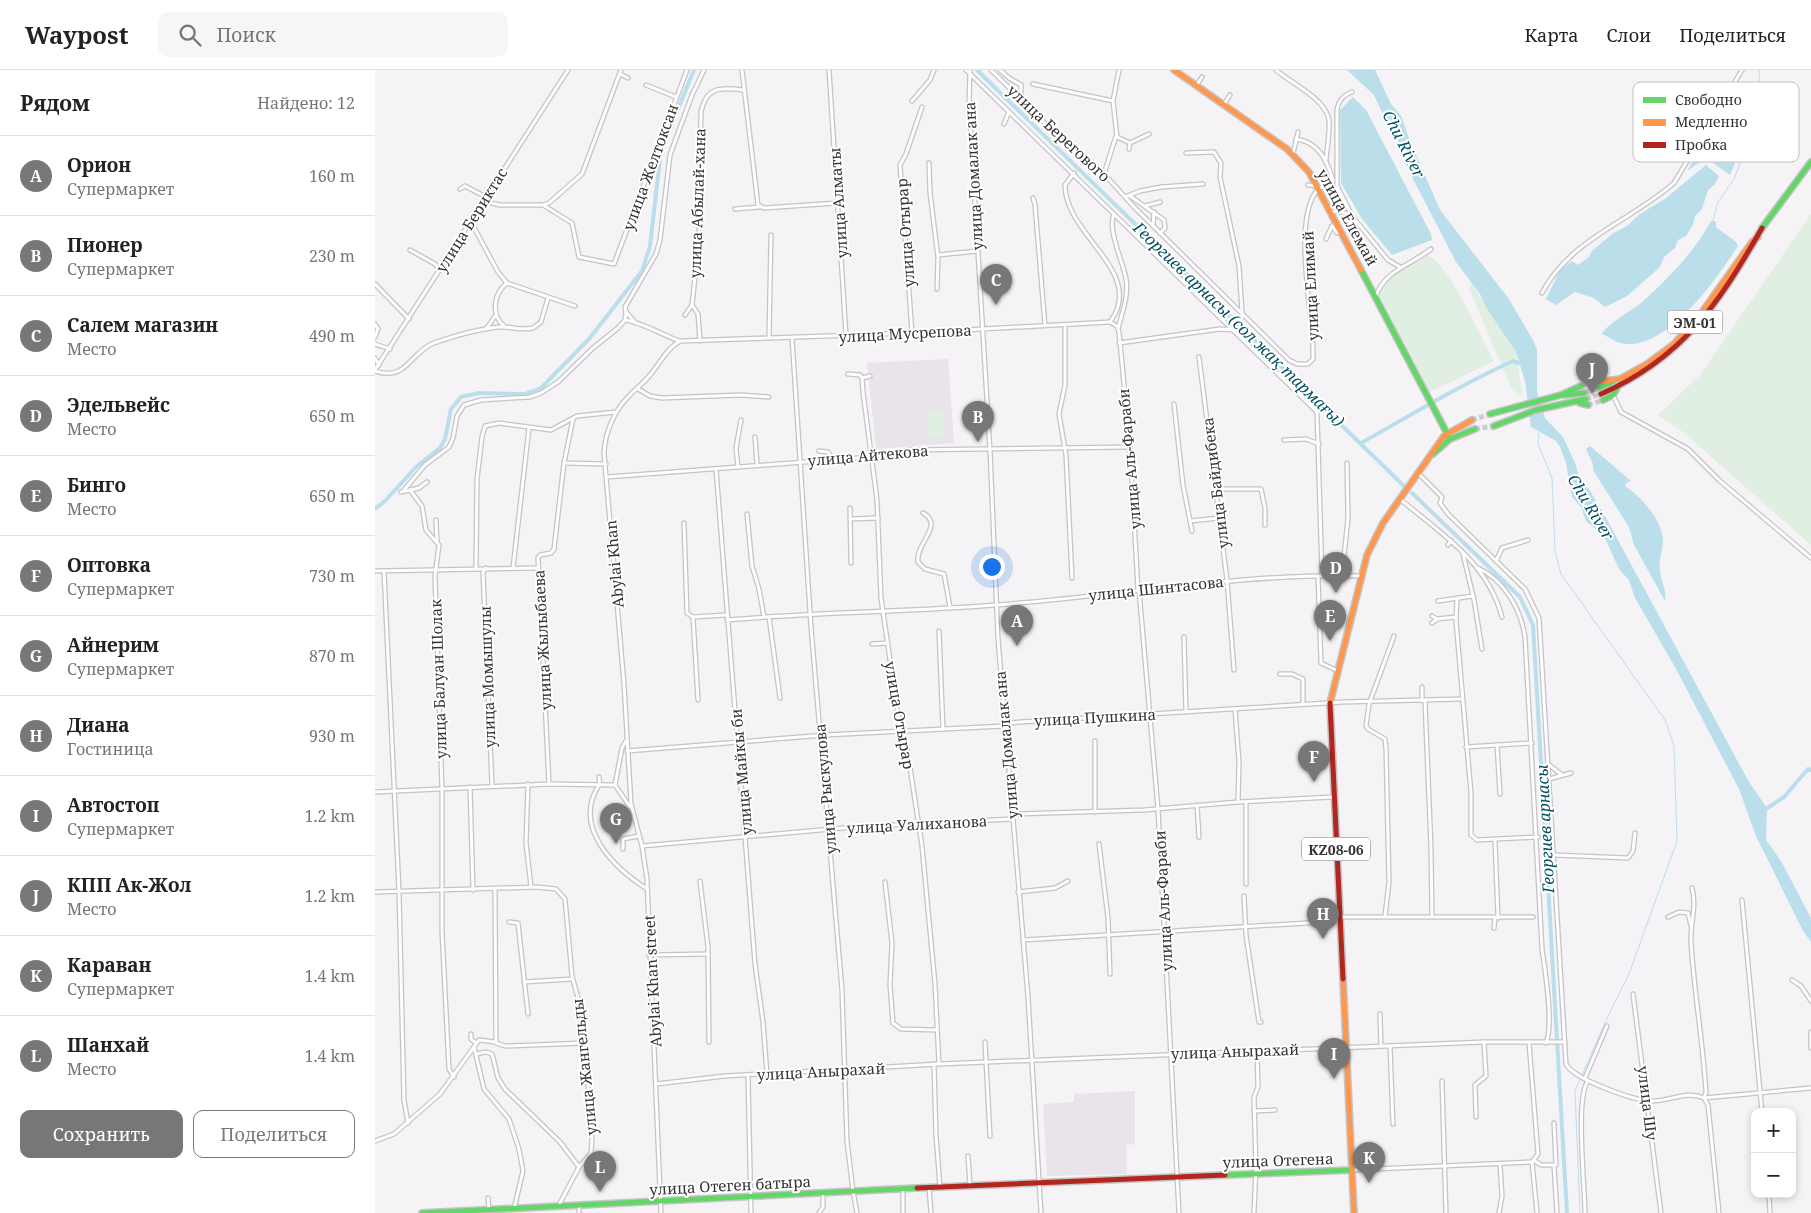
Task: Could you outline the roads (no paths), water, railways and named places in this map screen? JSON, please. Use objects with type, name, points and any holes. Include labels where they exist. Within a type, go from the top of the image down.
[{"type":"main road","name":"улица Елемай","points":[[1174,70],[1293,154],[1304,165],[1319,187],[1449,436]]},
{"type":"main road","name":"ЭМ-01","points":[[1599,388],[1664,360],[1691,334],[1811,162]]},
{"type":"main road","name":"ЭМ-01","points":[[1618,388],[1602,397],[1613,395],[1634,373]]},
{"type":"main road","name":"ЭМ-01","points":[[1597,382],[1616,380]]},
{"type":"main road","points":[[1561,395],[1581,386]]},
{"type":"main road","points":[[1490,414],[1551,397],[1583,393]]},
{"type":"main road","points":[[1494,426],[1512,416],[1569,402],[1587,402]]},
{"type":"main road","name":"KZ08-06","points":[[1354,1213],[1330,703],[1367,555],[1383,523],[1419,474],[1428,458],[1449,436],[1472,420]]},
{"type":"main road","name":"KZ08-06","points":[[1449,436],[1475,429]]},
{"type":"main road","name":"улица Отегена","points":[[1039,1182],[1352,1170]]},
{"type":"main road","name":"улица Отеген батыра","points":[[422,1213],[478,1212],[559,1205],[1039,1182]]},
{"type":"street","name":"улица Бериктас","points":[[375,371],[568,70]]},
{"type":"street","name":"улица Желтоксан","points":[[543,205],[572,222],[579,257],[614,264],[687,70]]},
{"type":"street","points":[[427,482],[419,488],[403,491],[425,465],[449,447],[453,438],[457,416],[464,405],[481,400],[530,397],[541,393],[558,382],[593,348],[619,328],[625,320],[628,301],[656,254],[660,240],[670,155],[692,95],[705,70]]},
{"type":"street","points":[[742,70],[758,205],[760,207]]},
{"type":"street","name":"улица Алматы","points":[[829,70],[846,336]]},
{"type":"street","points":[[912,101],[930,80],[934,70]]},
{"type":"street","points":[[966,70],[1074,173],[1317,412],[1321,663],[1338,671]]},
{"type":"street","name":"улица Берегового","points":[[991,70],[1066,144],[1104,174],[1153,226],[1289,360]]},
{"type":"street","name":"улица Берегового","points":[[1000,70],[1009,78],[1022,84],[1021,98]]},
{"type":"street","points":[[1104,174],[1117,135],[1113,101],[1119,70]]},
{"type":"street","points":[[1276,70],[1317,99],[1321,104],[1329,121],[1326,161]]},
{"type":"street","points":[[1735,82],[1742,70]]},
{"type":"street","points":[[483,201],[491,204],[543,205],[549,203],[582,174],[621,72],[629,78]]},
{"type":"street","name":"улица Домалак ана","points":[[970,72],[977,250],[996,605],[1032,1060],[1041,1213]]},
{"type":"street","points":[[1195,86],[1203,76]]},
{"type":"street","points":[[1033,84],[1113,101]]},
{"type":"street","points":[[646,85],[676,96]]},
{"type":"street","name":"улица Абылай-хана","points":[[700,341],[697,314],[692,305],[699,241],[699,141],[702,104],[708,94],[715,90],[743,90]]},
{"type":"street","points":[[1352,92],[1339,101],[1337,109],[1337,186],[1352,216],[1388,260],[1400,267]]},
{"type":"street","points":[[1223,106],[1230,95]]},
{"type":"street","name":"улица Отырар","points":[[912,333],[900,165],[907,154],[922,107]]},
{"type":"street","points":[[1004,124],[1009,112]]},
{"type":"street","points":[[1293,154],[1298,132]]},
{"type":"street","points":[[1130,143],[1149,134]]},
{"type":"street","points":[[1117,135],[1130,143]]},
{"type":"street","points":[[1296,139],[1312,143],[1326,161],[1333,180],[1331,184],[1319,187],[1308,186]]},
{"type":"street","points":[[1129,148],[1130,143]]},
{"type":"street","points":[[1186,153],[1214,152],[1221,163],[1220,177],[1239,266],[1242,313]]},
{"type":"street","points":[[1543,293],[1552,275],[1560,265],[1595,236],[1661,193],[1673,183],[1686,162]]},
{"type":"street","points":[[929,163],[937,255],[937,289]]},
{"type":"street","points":[[1074,173],[1065,185],[1068,206],[1081,228],[1115,272],[1118,284],[1118,311],[1109,322],[1118,329]]},
{"type":"street","points":[[1125,197],[1140,191],[1167,186],[1203,184]]},
{"type":"street","points":[[460,188],[465,186],[486,197]]},
{"type":"street","name":"улица Елимай","points":[[1289,360],[1307,364],[1313,359],[1307,278],[1306,230],[1311,202],[1319,187]]},
{"type":"street","points":[[1130,196],[1154,211],[1164,220],[1165,228],[1160,233]]},
{"type":"street","points":[[1033,198],[1043,284],[1045,325]]},
{"type":"street","points":[[1145,206],[1160,202]]},
{"type":"street","points":[[735,209],[837,203]]},
{"type":"street","points":[[1332,212],[1347,207]]},
{"type":"street","points":[[1153,226],[1154,211]]},
{"type":"street","points":[[1339,211],[1352,216]]},
{"type":"street","name":"улица Аль-Фараби","points":[[1114,214],[1112,221],[1115,239],[1126,279],[1126,297],[1118,329],[1130,447],[1139,590],[1159,809],[1179,1213]]},
{"type":"street","points":[[471,221],[498,272],[507,284],[575,306]]},
{"type":"street","points":[[1326,238],[1332,226],[1337,233]]},
{"type":"street","points":[[769,338],[771,235]]},
{"type":"street","points":[[409,250],[435,264],[440,270]]},
{"type":"street","points":[[937,255],[977,250]]},
{"type":"street","points":[[1376,296],[1382,283],[1400,267],[1431,250]]},
{"type":"street","points":[[375,284],[409,319]]},
{"type":"street","points":[[486,330],[496,314],[496,298],[507,284]]},
{"type":"street","points":[[375,371],[384,373],[398,372],[425,348],[434,343],[505,327],[527,330],[538,325],[548,298]]},
{"type":"street","points":[[685,316],[692,305]]},
{"type":"street","points":[[625,312],[634,321],[656,333],[679,342],[700,341]]},
{"type":"street","points":[[496,314],[505,327]]},
{"type":"street","points":[[625,320],[634,321]]},
{"type":"street","name":"улица Мусрепова","points":[[700,341],[912,333],[1109,322]]},
{"type":"street","points":[[375,324],[378,329],[375,337]]},
{"type":"street","points":[[1065,324],[1065,385],[1059,414],[1065,448],[1070,498],[1069,547],[1072,578]]},
{"type":"street","points":[[1119,343],[1197,334],[1220,329],[1235,330]]},
{"type":"street","name":"улица Рыскулова","points":[[792,338],[810,615],[843,1010],[844,1070],[853,1191],[857,1213]]},
{"type":"street","points":[[679,342],[638,389],[650,396],[662,398],[741,394],[769,397]]},
{"type":"street","points":[[375,344],[390,348]]},
{"type":"street","name":"улица Байдибека","points":[[1199,357],[1227,580],[1234,670]]},
{"type":"street","points":[[375,358],[379,365]]},
{"type":"street","points":[[848,374],[860,375],[862,378],[870,376]]},
{"type":"street","name":"улица Отырар","points":[[862,378],[878,518],[883,611],[899,722],[904,731],[919,823],[933,967],[939,1064]]},
{"type":"street","name":"Abylai Khan","points":[[627,751],[625,684],[605,442],[617,412],[627,398],[638,389]]},
{"type":"street","points":[[1613,395],[1621,412],[1688,449],[1720,481],[1811,558]]},
{"type":"street","name":"улица Байдибека","points":[[1174,404],[1183,485],[1192,531]]},
{"type":"street","points":[[476,568],[476,498],[482,437],[485,426],[493,423],[551,430],[577,416],[617,412]]},
{"type":"street","name":"улица Жылыбаева","points":[[549,784],[538,568],[539,556],[551,553],[554,549],[563,463],[573,419]]},
{"type":"street","points":[[738,467],[736,448],[741,420]]},
{"type":"street","points":[[513,568],[529,428]]},
{"type":"street","points":[[755,437],[757,464]]},
{"type":"street","points":[[1284,440],[1306,439],[1319,444]]},
{"type":"street","name":"улица Айтекова","points":[[607,477],[640,472],[716,469],[757,464],[871,457],[909,450],[1130,447]]},
{"type":"street","points":[[819,451],[828,452],[832,459]]},
{"type":"street","points":[[563,463],[606,464]]},
{"type":"street","points":[[1342,576],[1348,518],[1347,463]]},
{"type":"street","name":"улица Майкы би","points":[[716,469],[755,964],[763,1022],[767,1074]]},
{"type":"street","points":[[1419,474],[1442,497],[1440,503],[1448,514],[1530,595],[1539,618],[1566,1064],[1569,1070],[1588,1081],[1648,1101],[1693,1095],[1704,1098],[1811,1088]]},
{"type":"street","points":[[1216,491],[1231,488],[1261,489],[1265,508],[1265,526]]},
{"type":"street","points":[[410,490],[422,506],[426,530],[437,542]]},
{"type":"street","points":[[1401,500],[1451,540],[1478,568],[1493,592],[1501,617]]},
{"type":"street","points":[[850,508],[851,563]]},
{"type":"street","points":[[923,513],[929,516],[931,522],[929,537],[918,549],[918,562],[925,569],[944,574],[950,607]]},
{"type":"street","points":[[747,514],[752,566],[764,617]]},
{"type":"street","points":[[851,519],[878,518]]},
{"type":"street","points":[[1190,521],[1219,518]]},
{"type":"street","name":"улица Балуан Шолак","points":[[436,520],[439,553],[436,569],[442,789],[442,891],[449,1069],[454,1076]]},
{"type":"street","points":[[684,523],[686,612],[693,617],[698,700]]},
{"type":"street","points":[[1447,545],[1451,540]]},
{"type":"street","points":[[1496,561],[1502,548],[1514,547],[1528,540]]},
{"type":"street","points":[[1463,553],[1482,649]]},
{"type":"street","name":"улица Момышулы","points":[[486,568],[483,572],[492,786]]},
{"type":"street","points":[[375,571],[538,568]]},
{"type":"street","points":[[1478,568],[1487,573],[1505,591],[1520,616],[1527,654],[1534,807],[1538,837],[1538,868],[1548,1026],[1547,1043]]},
{"type":"street","points":[[384,571],[399,892],[404,1100],[408,1123]]},
{"type":"street","name":"улица Шинтасова","points":[[693,617],[769,617],[996,605],[1227,580],[1320,575],[1362,576]]},
{"type":"street","points":[[1438,601],[1473,596]]},
{"type":"street","points":[[1457,598],[1456,617],[1465,747],[1471,793],[1471,835],[1477,840],[1538,837]]},
{"type":"street","points":[[1432,616],[1437,619]]},
{"type":"street","points":[[769,617],[781,698]]},
{"type":"street","points":[[1432,623],[1437,619],[1456,617]]},
{"type":"street","points":[[939,631],[943,729]]},
{"type":"street","points":[[1385,916],[1389,882],[1386,748],[1382,736],[1367,728],[1370,701],[1394,636]]},
{"type":"street","points":[[1184,637],[1186,712]]},
{"type":"street","points":[[872,644],[888,643]]},
{"type":"street","points":[[1280,674],[1291,674],[1303,679],[1303,704]]},
{"type":"street","points":[[1421,687],[1431,848],[1432,917]]},
{"type":"street","name":"улица Пушкина","points":[[627,751],[820,735],[943,729],[1235,708],[1370,701],[1462,699]]},
{"type":"street","points":[[1235,708],[1239,761],[1237,802]]},
{"type":"street","points":[[627,740],[622,748],[615,785],[631,809]]},
{"type":"street","points":[[1095,741],[1095,812]]},
{"type":"street","points":[[1465,747],[1532,743]]},
{"type":"street","points":[[1497,745],[1500,794]]},
{"type":"street","name":"Abylai Khan street","points":[[627,751],[631,809],[642,846],[647,889],[661,1213]]},
{"type":"street","points":[[1548,764],[1563,775]]},
{"type":"street","points":[[1549,779],[1571,773]]},
{"type":"street","points":[[599,777],[599,785],[589,813],[592,827],[604,852],[615,865],[647,889]]},
{"type":"street","points":[[375,792],[528,784],[615,785]]},
{"type":"street","points":[[528,784],[526,843],[531,887]]},
{"type":"street","points":[[470,787],[473,890]]},
{"type":"street","points":[[1012,814],[1159,809],[1237,802],[1333,797]]},
{"type":"street","points":[[1246,802],[1246,884]]},
{"type":"street","points":[[1197,805],[1199,836]]},
{"type":"street","name":"улица Уалиханова","points":[[642,846],[829,829],[1012,819]]},
{"type":"street","points":[[1553,856],[1628,858],[1633,852],[1635,833]]},
{"type":"street","points":[[623,849],[623,839],[639,836]]},
{"type":"street","points":[[1494,928],[1496,918],[1495,840]]},
{"type":"street","points":[[1099,844],[1109,934],[1110,974]]},
{"type":"street","points":[[700,881],[708,954],[709,1042]]},
{"type":"street","points":[[1018,892],[1055,888],[1067,881]]},
{"type":"street","points":[[885,882],[891,943],[890,985],[893,1024],[901,1029],[937,1030]]},
{"type":"street","name":"улица Жангельды","points":[[375,892],[495,890],[531,887],[556,889],[565,899],[572,979],[578,998],[584,1043],[592,1138],[591,1153],[579,1167],[559,1205]]},
{"type":"street","points":[[1691,927],[1694,917],[1692,888]]},
{"type":"street","points":[[494,1041],[495,890]]},
{"type":"street","points":[[1244,896],[1246,935],[1261,1022]]},
{"type":"street","points":[[1741,900],[1761,1108]]},
{"type":"street","points":[[1668,917],[1679,912],[1688,913],[1691,927],[1691,944],[1703,1042],[1704,1098],[1708,1105],[1719,1213]]},
{"type":"street","points":[[1023,940],[1385,916],[1533,917]]},
{"type":"street","points":[[509,922],[518,923],[529,1014]]},
{"type":"street","points":[[649,955],[708,954]]},
{"type":"street","points":[[524,982],[572,979]]},
{"type":"street","points":[[1792,980],[1801,986],[1811,1001]]},
{"type":"street","name":"улица Шу","points":[[1633,994],[1661,1213]]},
{"type":"street","points":[[1380,1014],[1381,1046]]},
{"type":"street","points":[[1585,1078],[1607,1026]]},
{"type":"street","points":[[1811,1032],[1811,1048]]},
{"type":"street","points":[[471,1034],[484,1089],[512,1124],[519,1149],[523,1171],[514,1209]]},
{"type":"street","points":[[375,1141],[394,1134],[440,1094],[475,1045],[483,1040],[494,1041],[505,1046],[584,1043]]},
{"type":"street","points":[[985,1042],[989,1136]]},
{"type":"street","points":[[1476,1117],[1475,1085],[1485,1076],[1484,1042]]},
{"type":"street","name":"улица Анырахай","points":[[656,1084],[748,1075],[934,1064],[1484,1042],[1565,1042]]},
{"type":"street","points":[[1529,1043],[1538,1154],[1534,1162],[1537,1213]]},
{"type":"street","points":[[1389,1046],[1393,1124]]},
{"type":"street","points":[[1254,1212],[1256,1173],[1253,1097],[1258,1081],[1257,1050]]},
{"type":"street","points":[[476,1054],[486,1052],[492,1054],[498,1078],[505,1088],[560,1142],[579,1167]]},
{"type":"street","points":[[934,1064],[940,1187]]},
{"type":"street","points":[[748,1075],[751,1213]]},
{"type":"street","points":[[1442,1081],[1446,1213]]},
{"type":"street","points":[[1585,1213],[1581,1108],[1583,1090],[1588,1081]]},
{"type":"street","points":[[1254,1111],[1275,1110]]},
{"type":"street","points":[[1554,1123],[1557,1213]]},
{"type":"street","points":[[969,1156],[970,1186]]},
{"type":"street","name":"улица Отегена","points":[[1352,1170],[1534,1162],[1541,1165],[1554,1166]]},
{"type":"street","points":[[1499,1213],[1502,1196],[1500,1164]]},
{"type":"street","points":[[929,1188],[931,1213]]},
{"type":"street","points":[[903,1189],[903,1213]]},
{"type":"street","points":[[819,1213],[823,1207],[823,1193]]},
{"type":"street","points":[[488,1198],[489,1210]]},
{"type":"street","points":[[1769,1198],[1770,1213]]},
{"type":"street","points":[[579,1205],[579,1213]]},
{"type":"water","name":"Chu River","points":[[1347,70],[1375,70],[1391,104],[1401,116],[1440,210],[1509,299],[1534,342],[1537,350],[1537,392],[1545,418],[1563,437],[1576,465],[1580,483],[1589,489],[1606,518],[1749,782],[1767,808],[1766,840],[1781,861],[1811,918],[1811,942],[1803,931],[1756,836],[1739,789],[1675,667],[1635,598],[1629,580],[1619,569],[1604,536],[1586,521],[1581,507],[1572,497],[1566,463],[1560,447],[1556,441],[1531,427],[1525,381],[1516,352],[1487,309],[1480,294],[1456,262],[1413,179],[1374,95]]},
{"type":"water","points":[[1353,97],[1366,110],[1431,234],[1432,240],[1392,255],[1362,219],[1341,183],[1340,110]]},
{"type":"water","points":[[1693,162],[1700,162],[1687,171]]},
{"type":"water","points":[[1712,162],[1734,162],[1730,175]]},
{"type":"water","points":[[1706,165],[1719,176],[1715,184],[1708,190],[1702,209],[1695,216],[1693,225],[1686,236],[1678,240],[1675,248],[1664,257],[1660,267],[1627,296],[1605,307],[1594,298],[1575,292],[1556,305],[1546,299],[1560,270],[1572,261],[1578,265],[1612,234],[1627,226],[1640,214],[1666,198]]},
{"type":"water","points":[[1711,221],[1716,221],[1716,227],[1736,242],[1738,246],[1718,275],[1691,308],[1675,323],[1643,342],[1623,344],[1602,334],[1614,322],[1641,303],[1661,285],[1689,254]]},
{"type":"water","points":[[1590,446],[1631,481],[1626,483],[1625,486],[1644,502],[1659,524],[1663,540],[1660,567],[1665,601],[1634,545],[1629,527],[1593,470],[1593,464],[1586,449]]},
{"type":"waterway","points":[[375,509],[385,501],[417,466],[440,448],[445,439],[451,409],[461,397],[479,393],[525,394],[541,388],[589,339],[642,271],[650,246],[661,150],[694,70]]},
{"type":"waterway","name":"Георгиев арнасы (сол жақ тармағы)","points":[[977,70],[1404,486]]},
{"type":"waterway","points":[[1759,70],[1759,82]]},
{"type":"waterway","points":[[1713,221],[1718,202],[1734,179],[1741,162]]},
{"type":"waterway","points":[[1361,443],[1493,370],[1513,361],[1522,364]]},
{"type":"waterway","points":[[1539,433],[1538,444],[1552,478],[1555,551],[1561,574],[1665,720],[1674,746],[1677,841],[1629,974],[1575,1091],[1580,1213]]},
{"type":"waterway","name":"Георгиев арнасы","points":[[1412,493],[1520,597],[1533,625],[1567,1213]]},
{"type":"waterway","points":[[1763,811],[1784,797],[1808,769],[1811,770]]},
{"type":"tunnel","points":[[1581,386],[1597,382]]},
{"type":"tunnel","points":[[1584,393],[1599,388]]},
{"type":"tunnel","points":[[1586,399],[1601,394]]},
{"type":"tunnel","points":[[1588,405],[1603,400]]},
{"type":"tunnel","points":[[1472,420],[1490,414]]},
{"type":"tunnel","points":[[1475,429],[1494,426]]},
{"type":"place","name":"Салем магазин","points":[[996,305]]},
{"type":"place","name":"КПП Ак-Жол","points":[[1592,394]]},
{"type":"place","name":"Пионер","points":[[978,442]]},
{"type":"place","name":"Эдельвейс","points":[[1336,593]]},
{"type":"place","name":"Бинго","points":[[1330,641]]},
{"type":"place","name":"Орион","points":[[1017,646]]},
{"type":"place","name":"Оптовка","points":[[1314,782]]},
{"type":"place","name":"Айнерим","points":[[616,844]]},
{"type":"place","name":"Диана","points":[[1323,939]]},
{"type":"place","name":"Автостоп","points":[[1334,1079]]},
{"type":"place","name":"Караван","points":[[1369,1183]]},
{"type":"place","name":"Шанхай","points":[[600,1192]]}]
